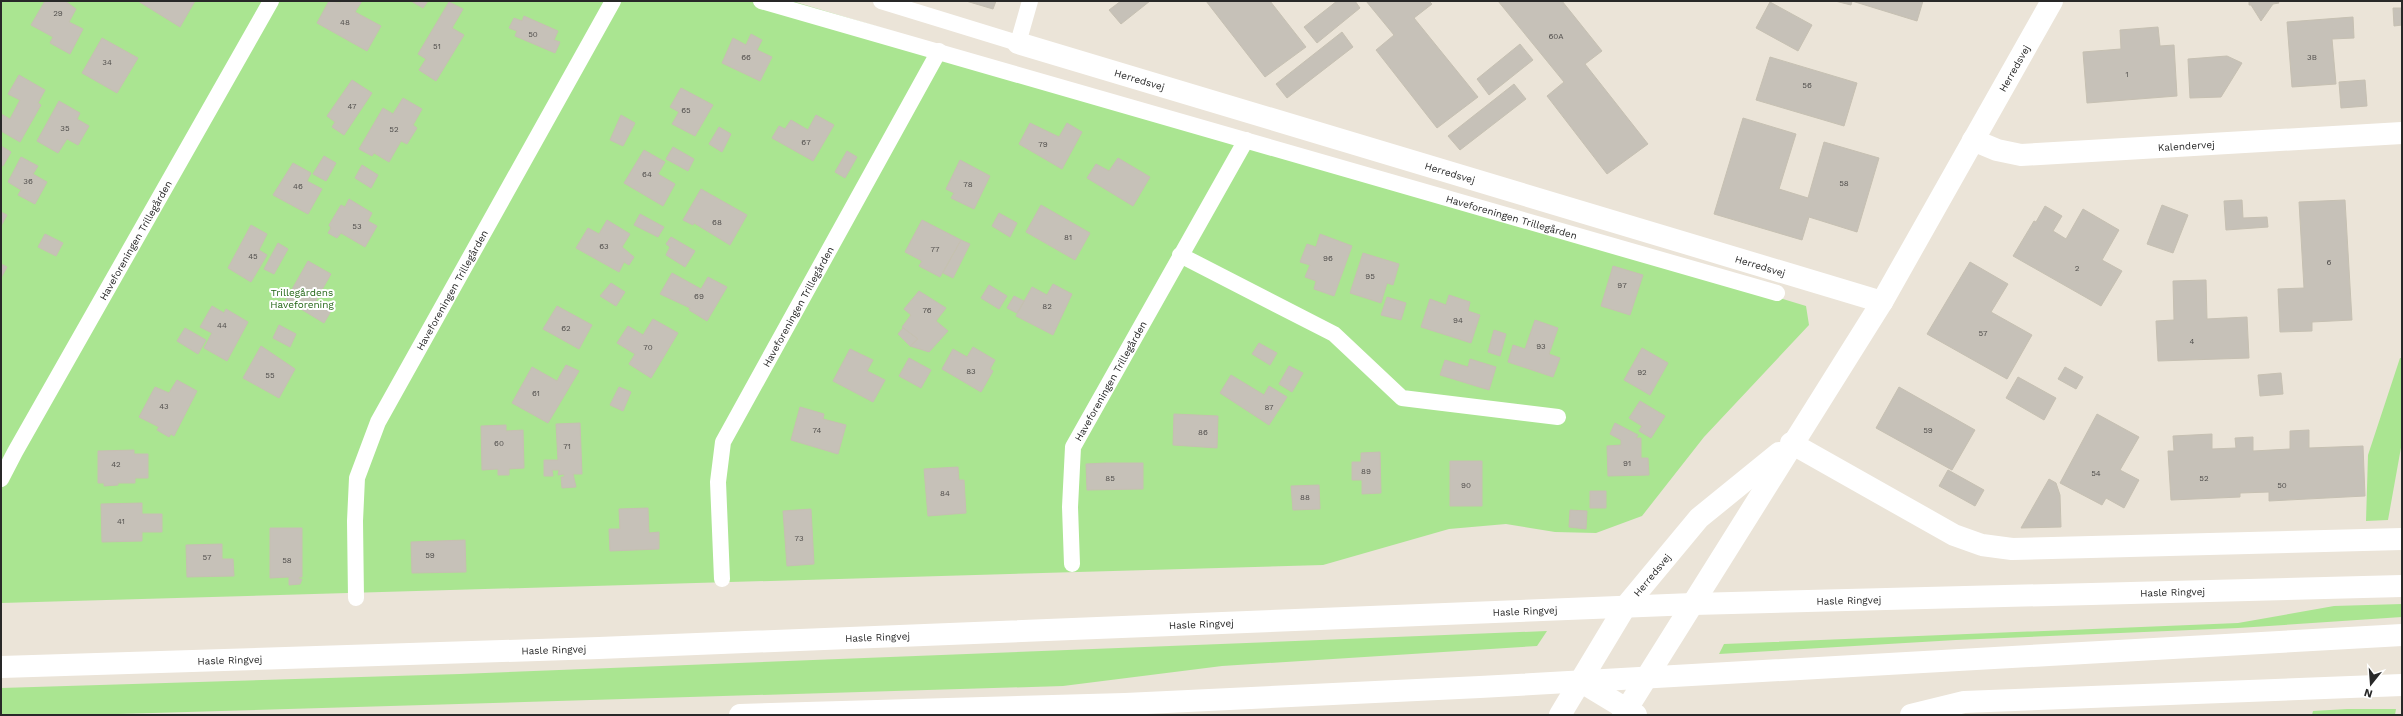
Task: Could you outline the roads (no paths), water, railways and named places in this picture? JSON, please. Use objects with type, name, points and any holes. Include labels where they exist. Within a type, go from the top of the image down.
[{"type":"main road","name":"Herredsvej","points":[[1628,713],[1647,677],[1791,443],[1882,302],[2052,1]]},
{"type":"main road","name":"Herredsvej","points":[[1018,43],[1882,302]]},
{"type":"main road","name":"Kalendervej","points":[[1973,140],[1997,150],[2021,155],[2402,133]]},
{"type":"main road","name":"Herredsvej","points":[[1560,715],[1625,607],[1699,518],[1791,443]]},
{"type":"main road","points":[[1791,443],[1954,535],[1982,545],[2012,548],[2402,540]]},
{"type":"main road","name":"Hasle Ringvej","points":[[1,667],[599,648],[1693,604],[2402,586]]},
{"type":"main road","points":[[740,715],[1125,704],[1580,681],[2402,635]]},
{"type":"main road","points":[[1580,681],[1628,713]]},
{"type":"main road","points":[[1911,715],[1964,702],[2402,685]]},
{"type":"lane","name":"Haveforeningen Trillegården","points":[[1,479],[271,1]]},
{"type":"lane","name":"Haveforeningen Trillegården","points":[[356,598],[355,521],[357,478],[378,422],[613,1]]},
{"type":"lane","name":"Haveforeningen Trillegården","points":[[761,1],[1777,293]]},
{"type":"lane","points":[[881,1],[1018,43],[1030,1]]},
{"type":"lane","name":"Haveforeningen Trillegården","points":[[722,579],[718,482],[723,442],[939,51]]},
{"type":"lane","name":"Haveforeningen Trillegården","points":[[1072,564],[1070,507],[1074,447],[1180,255],[1246,140]]},
{"type":"lane","points":[[1180,255],[1334,334],[1402,398],[1558,417]]},
{"type":"park label","name":"Trillegårdens Haveforening","points":[[302,298]]}]
